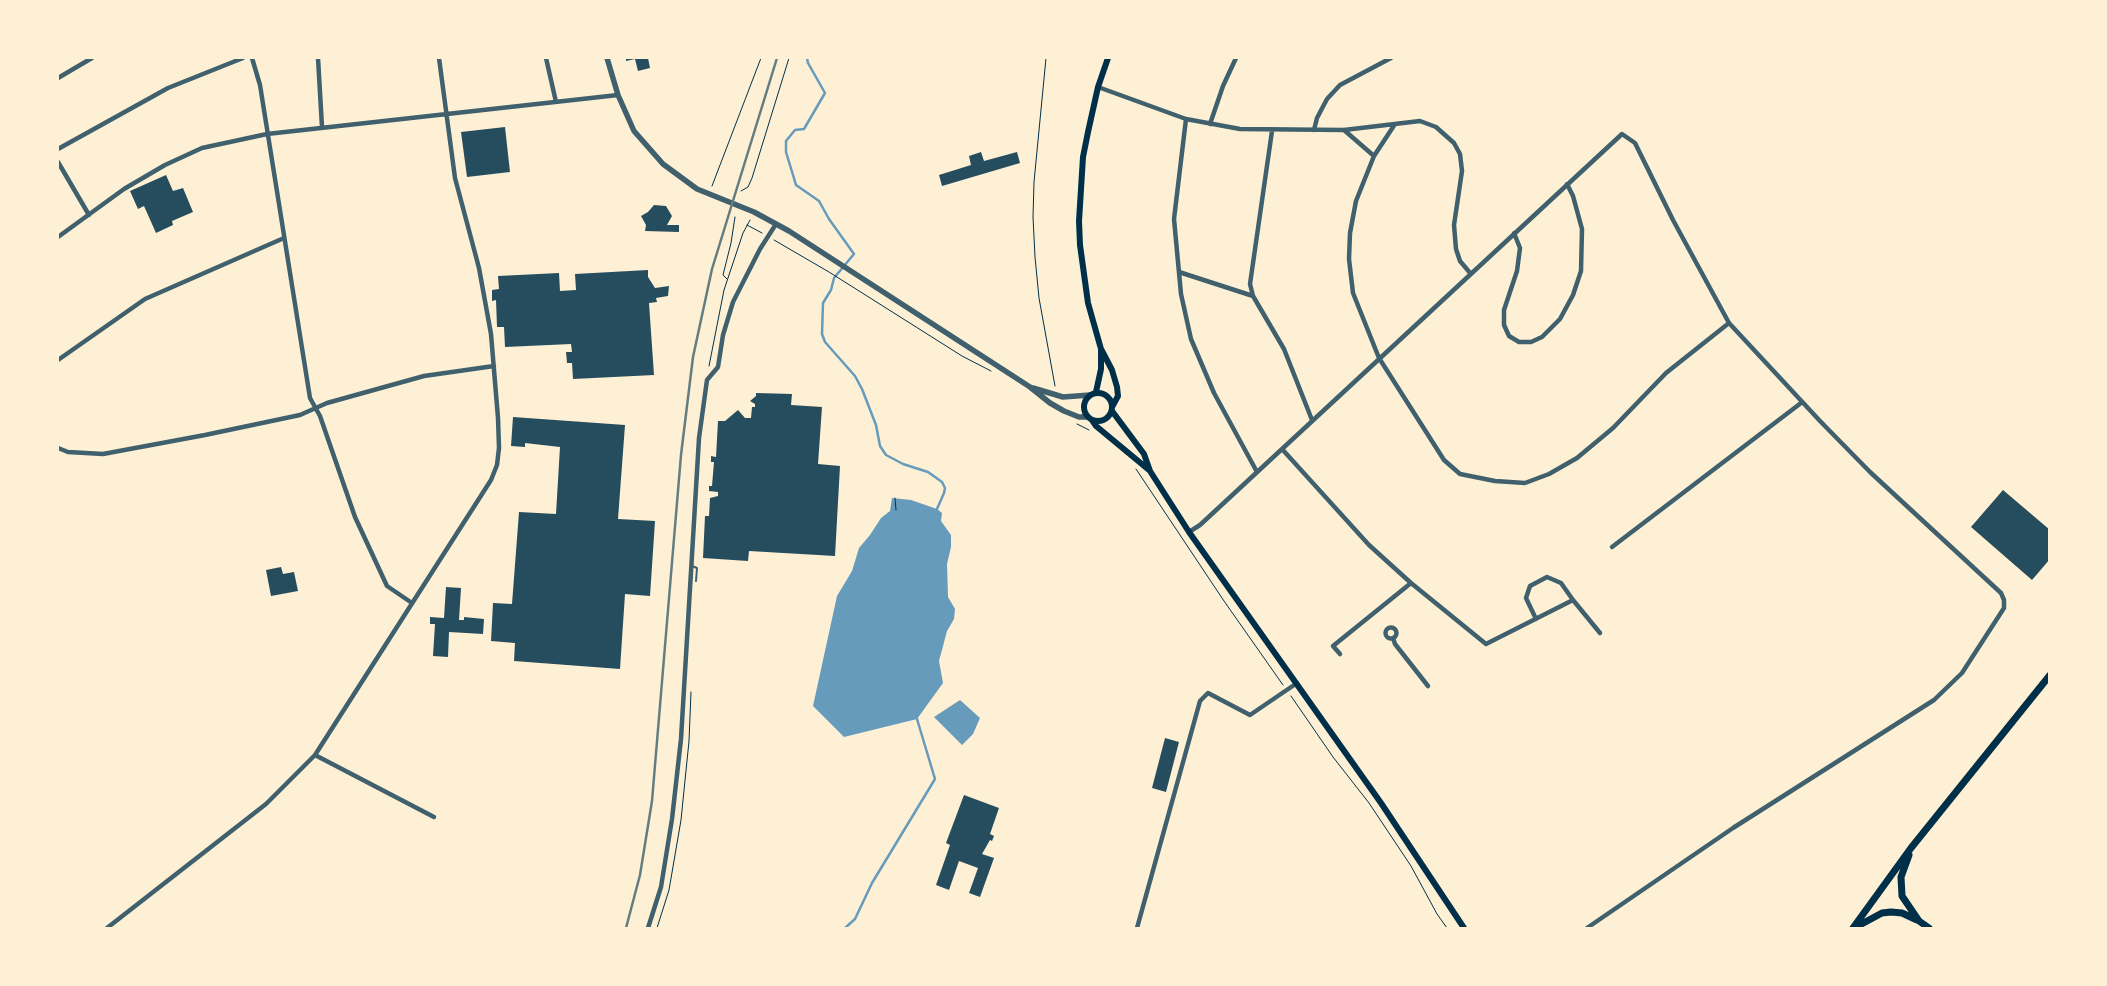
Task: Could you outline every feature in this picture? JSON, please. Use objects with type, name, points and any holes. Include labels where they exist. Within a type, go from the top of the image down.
[{"type":"main road","points":[[1108,58],[1098,87],[1083,157],[1079,221],[1080,245],[1088,303],[1100,349],[1101,369],[1093,394],[1083,405],[1096,426],[1150,471]]},
{"type":"main road","points":[[1090,418],[1103,420],[1112,409],[1118,396],[1112,370],[1100,349]]},
{"type":"main road","points":[[1093,394],[1107,396],[1112,409],[1144,454],[1150,471],[1189,532],[1381,803],[1464,928]]},
{"type":"main road","points":[[1853,928],[1911,848],[2050,675]]},
{"type":"main road","points":[[1911,848],[1901,877],[1901,889],[1905,901],[1919,920],[1929,928]]},
{"type":"main road","points":[[1853,928],[1882,913],[1902,913],[1919,920]]},
{"type":"street","points":[[58,78],[92,58]]},
{"type":"street","points":[[58,149],[168,88],[242,58]]},
{"type":"street","points":[[252,58],[260,85],[310,398],[320,416],[355,517],[387,586],[412,603]]},
{"type":"street","points":[[318,58],[322,127]]},
{"type":"street","points":[[107,928],[266,804],[315,755],[475,505],[497,465],[499,448],[494,366],[485,298],[455,178],[439,58]]},
{"type":"street","points":[[546,58],[556,102]]},
{"type":"street","points":[[607,58],[618,95],[634,131],[653,154],[697,189],[742,207],[776,224],[1030,387],[1064,411],[1079,417],[1090,418]]},
{"type":"street","points":[[1210,124],[1223,86],[1236,58]]},
{"type":"street","points":[[1314,130],[1317,118],[1327,99],[1340,85],[1391,58]]},
{"type":"street","points":[[1098,87],[1186,119],[1240,129],[1272,131],[1344,130],[1420,121],[1436,127],[1454,143],[1460,154],[1462,171],[1454,225],[1456,249],[1460,261],[1471,274]]},
{"type":"street","points":[[58,236],[124,189],[165,165],[202,148],[267,134],[618,95]]},
{"type":"street","points":[[1186,119],[1174,219],[1181,294],[1191,339],[1214,393],[1257,472]]},
{"type":"street","points":[[1395,124],[1374,156],[1356,201],[1350,232],[1349,259],[1353,293],[1379,358],[1444,460],[1460,474],[1495,481],[1525,483],[1549,474],[1577,458],[1613,428],[1666,373],[1729,322]]},
{"type":"street","points":[[1344,130],[1374,156]]},
{"type":"street","points":[[1272,131],[1250,284],[1253,296],[1284,349],[1312,420]]},
{"type":"street","points":[[1189,532],[1257,472],[1622,134],[1635,143],[1673,220],[1729,322],[1801,403],[1870,472],[1999,591],[2004,600],[2004,608],[1962,673],[1934,700],[1733,828],[1587,928]]},
{"type":"street","points":[[58,162],[89,215]]},
{"type":"street","points":[[1514,233],[1520,248],[1516,271],[1504,310],[1504,325],[1509,336],[1519,342],[1531,342],[1542,337],[1560,319],[1573,295],[1581,271],[1582,228],[1573,196],[1567,184]]},
{"type":"street","points":[[648,928],[661,887],[672,819],[681,739],[699,438],[707,380],[718,367],[723,335],[733,302],[776,224]]},
{"type":"street","points":[[58,360],[145,299],[284,238]]},
{"type":"street","points":[[1179,272],[1253,296]]},
{"type":"street","points":[[58,448],[68,452],[103,454],[205,436],[290,417],[328,402],[424,376],[494,366]]},
{"type":"street","points":[[1030,387],[1063,397],[1093,394]]},
{"type":"street","points":[[1612,547],[1801,403]]},
{"type":"street","points":[[1282,448],[1369,545],[1486,644],[1574,600]]},
{"type":"street","points":[[1536,619],[1526,598],[1530,586],[1547,578],[1561,583],[1600,633]]},
{"type":"street","points":[[1340,654],[1333,646],[1412,583]]},
{"type":"street","points":[[1393,638],[1395,644],[1428,686]]},
{"type":"street","points":[[1137,928],[1200,700],[1208,693],[1250,715],[1297,683]]},
{"type":"street","points":[[315,755],[434,816]]},
{"type":"lane","points":[[691,566],[696,568],[696,581]]},
{"type":"path","points":[[712,186],[761,58]]},
{"type":"path","points":[[741,191],[748,187],[752,178],[789,58]]},
{"type":"path","points":[[1046,58],[1033,217],[1034,258],[1054,386]]},
{"type":"path","points":[[727,279],[724,279],[723,275],[735,217]]},
{"type":"path","points":[[713,373],[709,366],[727,279],[750,220]]},
{"type":"path","points":[[747,225],[829,272],[962,356],[998,375]]},
{"type":"path","points":[[1077,424],[1092,433]]},
{"type":"path","points":[[1131,462],[1228,607],[1375,811],[1411,866],[1437,914],[1447,928]]},
{"type":"path","points":[[896,498],[896,510]]},
{"type":"water","points":[[892,498],[911,500],[937,509],[942,513],[941,521],[951,535],[951,547],[947,564],[948,597],[955,609],[954,619],[947,631],[939,661],[943,683],[917,719],[844,737],[813,706],[837,596],[852,571],[859,548],[881,518],[890,511]]},
{"type":"water","points":[[960,700],[980,718],[973,734],[962,745],[934,717]]},
{"type":"building","points":[[626,58],[648,58],[650,68],[638,71],[635,59],[626,61]]},
{"type":"building","points":[[505,127],[510,172],[467,177],[461,132]]},
{"type":"building","points":[[981,152],[984,161],[1017,152],[1020,163],[942,186],[939,175],[971,165],[969,156]]},
{"type":"building","points":[[166,175],[173,191],[183,188],[193,212],[172,221],[173,225],[156,233],[144,206],[138,209],[130,191]]},
{"type":"building","points":[[654,205],[666,206],[672,216],[667,225],[679,225],[679,232],[645,231],[646,225],[641,216]]},
{"type":"building","points":[[648,270],[648,277],[655,288],[669,286],[668,296],[656,298],[657,302],[649,303],[654,375],[573,379],[572,363],[567,363],[566,352],[572,352],[571,344],[505,347],[504,327],[497,327],[496,300],[492,301],[492,290],[499,289],[498,276],[559,273],[560,291],[576,290],[575,274]]},
{"type":"building","points":[[756,393],[792,394],[791,405],[822,407],[818,464],[840,466],[835,556],[749,551],[748,561],[703,558],[705,516],[709,516],[710,498],[718,496],[718,492],[709,491],[709,486],[712,486],[714,462],[711,462],[711,456],[716,457],[718,421],[725,421],[738,410],[745,418],[751,418],[752,407],[755,407],[755,404],[750,401],[756,396]]},
{"type":"building","points":[[513,417],[625,425],[618,519],[655,521],[650,596],[625,594],[620,669],[514,661],[515,643],[491,641],[493,603],[512,604],[519,512],[556,514],[560,447],[525,443],[525,447],[511,446]]},
{"type":"building","points":[[2003,490],[2050,530],[2050,559],[2032,580],[1971,527]]},
{"type":"building","points":[[281,567],[283,574],[294,572],[298,591],[271,596],[266,570]]},
{"type":"building","points":[[446,587],[461,588],[459,620],[464,620],[464,617],[484,619],[483,634],[449,632],[448,657],[433,656],[435,624],[430,624],[430,617],[444,618]]},
{"type":"building","points":[[1165,738],[1179,742],[1166,792],[1152,788]]},
{"type":"building","points":[[964,795],[999,808],[990,834],[994,836],[982,854],[994,858],[980,897],[969,893],[978,868],[959,861],[949,890],[936,885],[950,845],[946,843]]},
{"type":"waterway","points":[[807,58],[825,93],[804,129],[795,130],[786,141],[786,152],[796,185],[819,201],[829,219],[854,254],[834,278],[831,290],[823,303],[822,334],[825,342],[855,376],[862,389],[876,425],[880,446],[886,455],[903,464],[928,472],[942,482],[945,488],[937,509]]},
{"type":"waterway","points":[[845,928],[855,919],[872,883],[935,779],[917,719]]},
{"type":"railway","points":[[626,928],[640,875],[652,801],[681,455],[693,357],[712,269],[777,58]]}]
